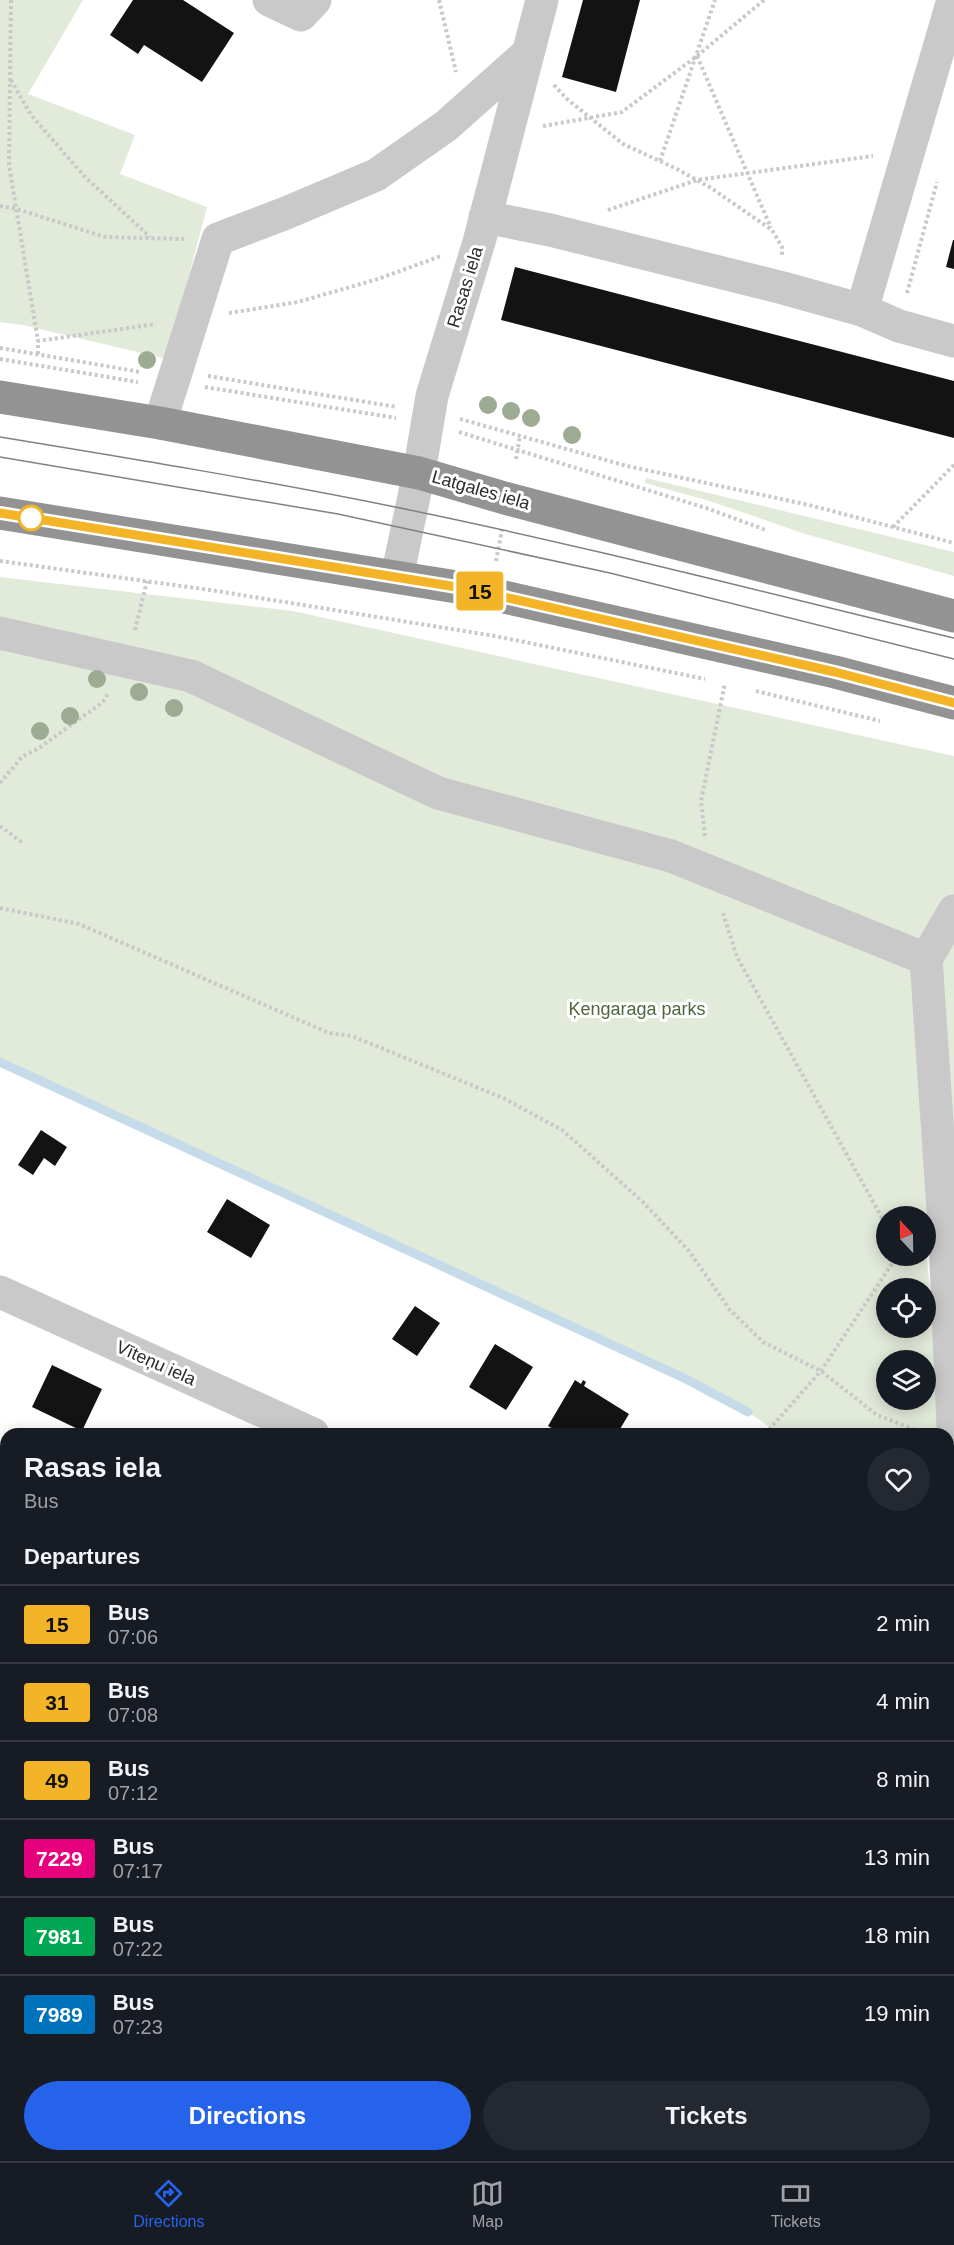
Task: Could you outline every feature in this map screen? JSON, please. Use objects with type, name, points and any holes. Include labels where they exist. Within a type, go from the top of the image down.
[{"type":"highway","name":"Latgales iela","points":[[0,397],[160,423],[418,473],[508,499],[954,616]]},
{"type":"highway","points":[[0,513],[489,593],[824,670],[954,703]]},
{"type":"street","points":[[269,0],[301,15],[315,0]]},
{"type":"street","name":"Rasas iela","points":[[397,577],[432,396],[482,230],[542,0]]},
{"type":"street","points":[[862,310],[953,0]]},
{"type":"street","points":[[160,423],[218,239],[376,175],[447,126],[528,53]]},
{"type":"street","points":[[482,230],[550,230],[783,288],[862,310],[899,326],[954,341]]},
{"type":"street","points":[[0,633],[191,676],[438,793],[671,856],[926,959]]},
{"type":"street","points":[[953,1428],[945,1239],[926,959],[954,911]]},
{"type":"street","name":"Vīteņu iela","points":[[0,1292],[300,1428]]},
{"type":"path","points":[[11,0],[9,165],[38,341],[38,354]]},
{"type":"path","points":[[660,160],[715,0]]},
{"type":"path","points":[[533,128],[622,112],[697,56],[764,0]]},
{"type":"path","points":[[697,56],[772,230],[782,247],[783,288]]},
{"type":"path","points":[[10,80],[31,115],[78,168],[151,238]]},
{"type":"path","points":[[552,82],[567,99],[623,144],[697,180],[772,230]]},
{"type":"path","points":[[607,210],[697,180],[908,152]]},
{"type":"path","points":[[899,326],[939,172]]},
{"type":"path","points":[[0,206],[17,209],[105,237],[218,239]]},
{"type":"path","points":[[38,341],[298,302],[378,279],[482,230]]},
{"type":"path","points":[[452,417],[627,466],[809,505],[954,543]]},
{"type":"path","points":[[516,459],[520,436]]},
{"type":"path","points":[[893,527],[954,465]]},
{"type":"path","points":[[944,475],[954,471]]},
{"type":"path","points":[[494,571],[504,522]]},
{"type":"path","points":[[0,561],[210,590],[495,636],[736,686]]},
{"type":"path","points":[[725,683],[701,801],[711,872],[737,957],[876,1208]]},
{"type":"path","points":[[748,689],[885,722]]},
{"type":"path","points":[[0,783],[22,757],[39,748]]},
{"type":"path","points":[[0,826],[24,844]]},
{"type":"path","points":[[0,908],[79,924],[329,1033],[352,1035],[503,1098],[562,1130],[642,1201],[689,1251],[730,1310],[763,1342],[821,1371],[877,1415],[911,1428]]},
{"type":"path","points":[[770,1428],[821,1371],[890,1266]]},
{"type":"green space","points":[[0,0],[83,0],[28,94],[135,135],[120,174],[207,207],[167,359],[23,325],[0,322]]},
{"type":"green space","points":[[646,478],[954,552],[954,576],[802,533],[713,502],[645,483]]},
{"type":"green space","name":"Ķengaraga parks","points":[[0,577],[293,611],[954,756],[954,1239],[936,1240],[936,1206],[876,1206],[876,1266],[928,1266],[929,1278],[876,1278],[876,1338],[936,1338],[945,1428],[771,1428],[748,1412],[686,1379],[0,1062]]},
{"type":"building","points":[[133,0],[183,0],[234,33],[202,82],[144,45],[138,54],[110,35]]},
{"type":"building","points":[[583,0],[640,0],[616,92],[562,77]]},
{"type":"building","points":[[954,240],[954,269],[946,267]]},
{"type":"building","points":[[515,267],[954,381],[954,438],[501,320]]},
{"type":"building","points":[[41,1130],[67,1147],[55,1166],[44,1158],[33,1175],[18,1165]]},
{"type":"building","points":[[227,1199],[270,1225],[251,1258],[207,1232]]},
{"type":"building","points":[[415,1306],[440,1323],[417,1356],[392,1339]]},
{"type":"building","points":[[495,1344],[533,1367],[506,1410],[469,1387]]},
{"type":"building","points":[[52,1365],[102,1389],[83,1428],[76,1428],[32,1407]]},
{"type":"building","points":[[575,1380],[581,1384],[583,1380],[586,1382],[584,1386],[629,1414],[621,1428],[552,1428],[548,1426]]},
{"type":"waterway","points":[[0,1062],[686,1379],[748,1412]]},
{"type":"tram line","points":[[0,437],[251,479],[400,508],[609,554],[954,638]]},
{"type":"tram line","points":[[0,457],[338,514],[610,573],[954,659]]},
{"type":"bus line","name":"15","points":[[0,513],[469,589],[835,672],[954,703]]}]
